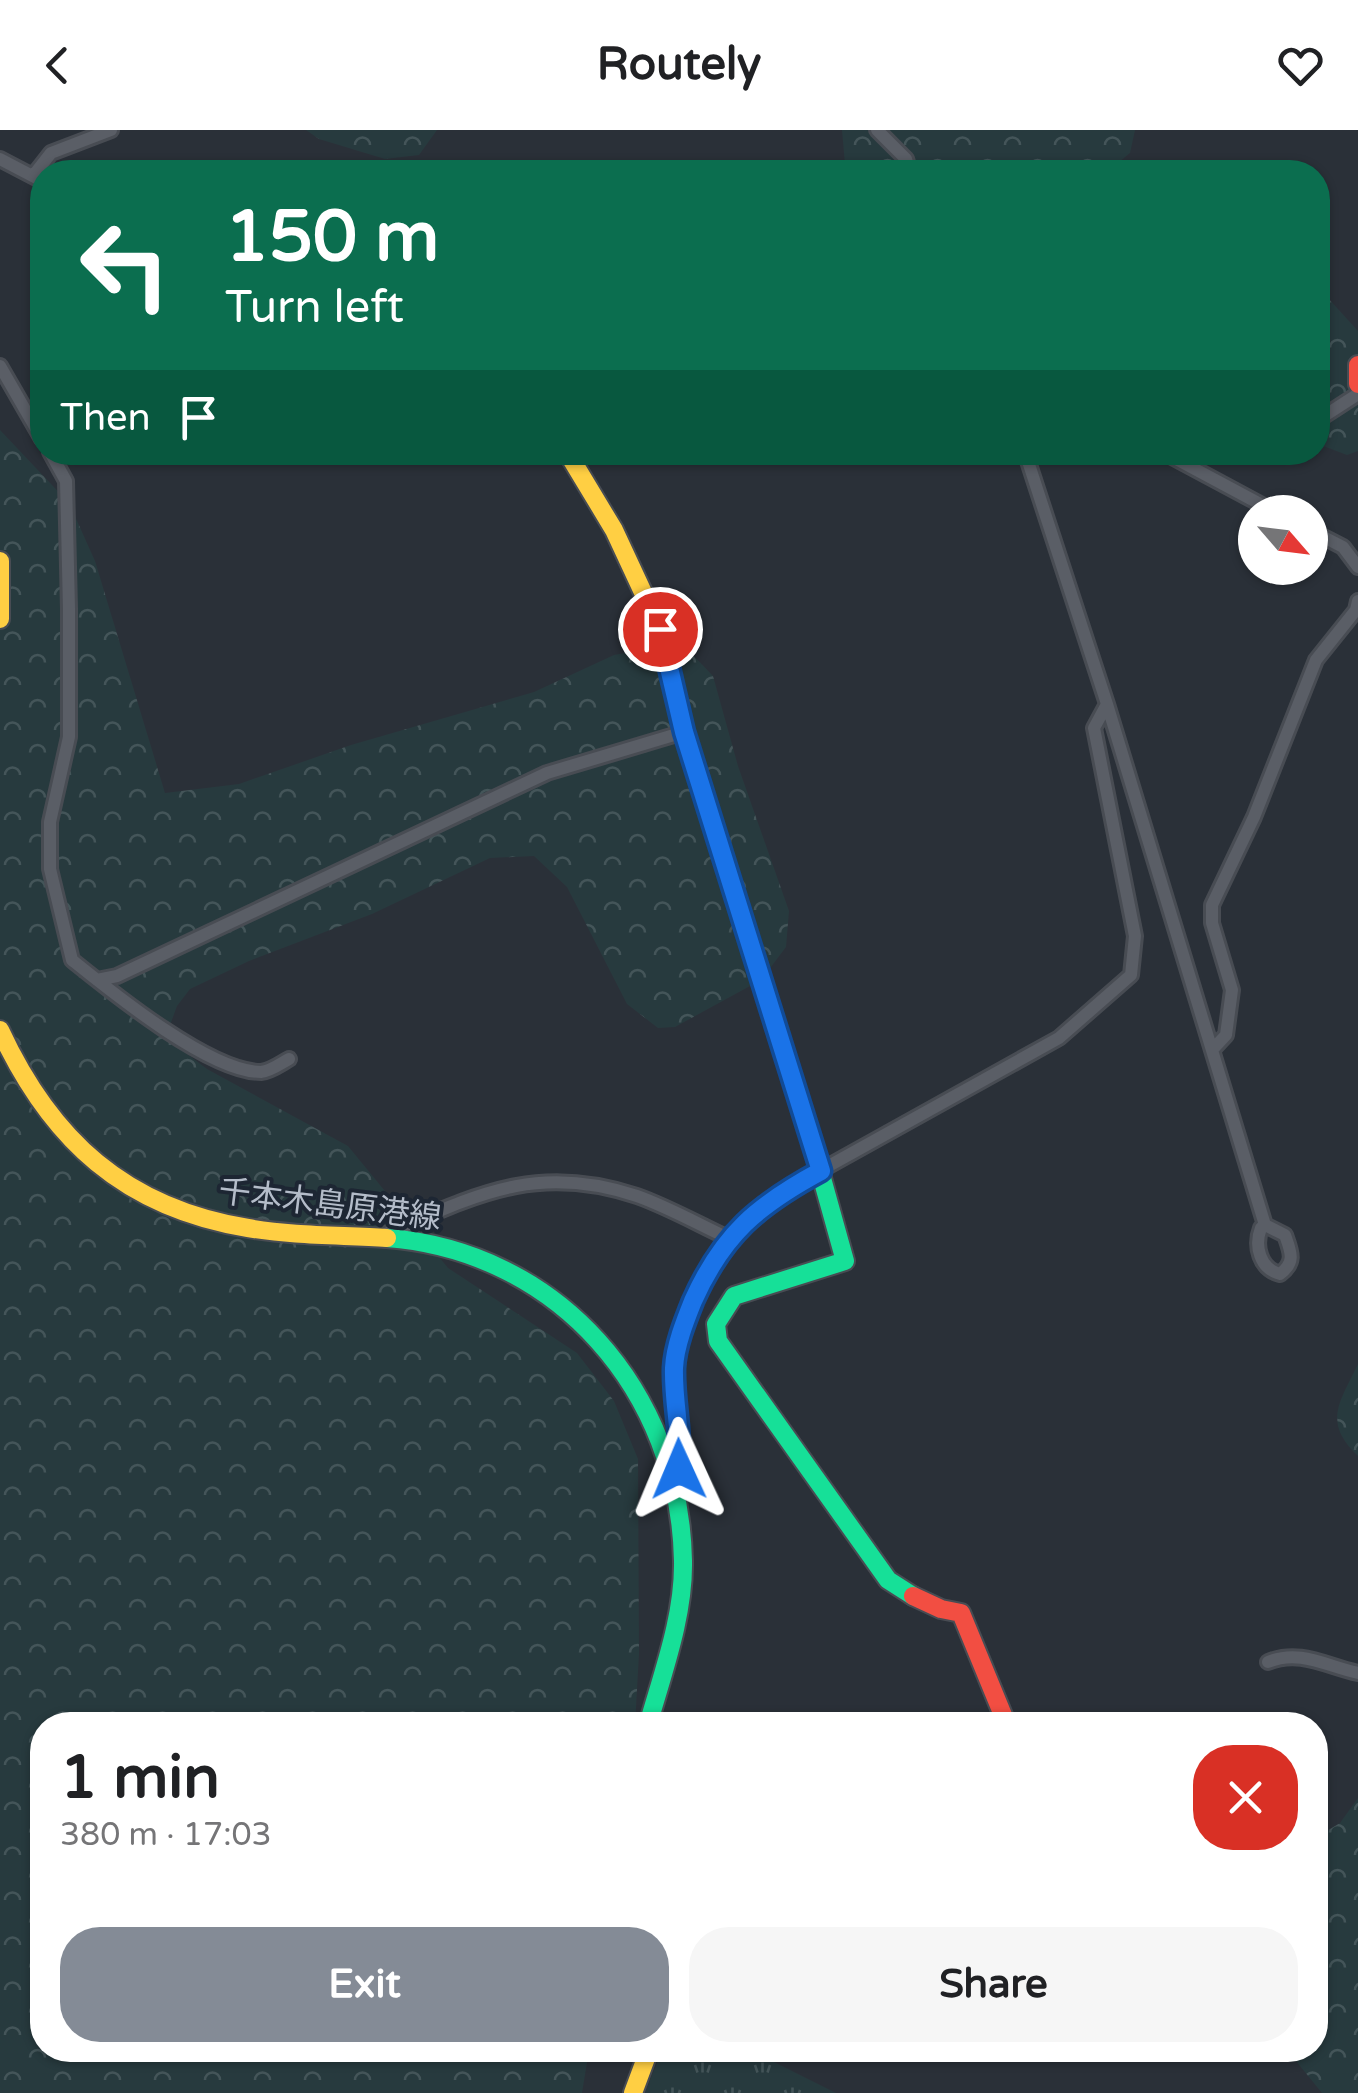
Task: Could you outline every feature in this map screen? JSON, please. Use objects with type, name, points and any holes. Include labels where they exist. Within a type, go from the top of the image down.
[{"type":"street","points":[[48,160],[52,153],[110,130]]},
{"type":"street","points":[[876,130],[907,160]]},
{"type":"street","points":[[0,159],[30,175]]},
{"type":"street","points":[[1358,365],[1358,384]]},
{"type":"street","points":[[0,366],[30,419]]},
{"type":"street","points":[[1330,413],[1358,394]]},
{"type":"street","points":[[57,465],[66,481],[69,737],[50,822],[50,869],[72,960],[206,1056],[240,1070],[266,1072],[289,1058]]},
{"type":"street","points":[[575,465],[614,530],[660,629],[684,732],[821,1171],[845,1261],[734,1296],[716,1324],[718,1341],[888,1580],[914,1598],[960,1613],[1001,1712]]},
{"type":"street","points":[[1029,465],[1107,704],[1266,1225]]},
{"type":"street","points":[[1187,465],[1243,495]]},
{"type":"street","points":[[1328,539],[1343,546],[1358,566]]},
{"type":"street","points":[[0,560],[0,619]]},
{"type":"street","points":[[1212,1050],[1226,1035],[1232,990],[1212,922],[1212,905],[1254,817],[1316,660],[1356,610],[1358,600]]},
{"type":"street","points":[[675,1486],[681,1452],[674,1365],[685,1320],[728,1238],[780,1193],[1059,1038],[1131,975],[1135,936],[1094,728],[1107,704]]},
{"type":"street","points":[[97,980],[117,976],[547,772],[684,732]]},
{"type":"street","name":"千本木島原港線","points":[[0,1030],[23,1078],[44,1110],[73,1142],[96,1164],[164,1206],[242,1228],[378,1237],[460,1251],[494,1264],[556,1300],[585,1324],[630,1379],[663,1444],[675,1486],[681,1527],[679,1599],[651,1712]]},
{"type":"street","points":[[378,1237],[494,1190],[536,1181],[585,1183],[639,1197],[728,1238]]},
{"type":"street","points":[[1268,1662],[1284,1655],[1306,1657],[1358,1673]]},
{"type":"street","points":[[633,2093],[645,2062]]},
{"type":"green space","points":[[306,130],[437,130],[419,155],[385,159],[319,139]]},
{"type":"green space","points":[[842,130],[1135,130],[1130,153],[1122,160],[845,160]]},
{"type":"green space","points":[[1330,300],[1358,331],[1358,451],[1347,455],[1330,449]]},
{"type":"green space","points":[[0,430],[69,503],[95,561],[165,793],[239,784],[351,745],[534,692],[614,655],[670,645],[692,654],[713,676],[738,766],[789,911],[786,947],[761,980],[675,1027],[658,1028],[627,1004],[567,887],[534,856],[490,858],[372,914],[249,961],[190,989],[177,1006],[170,1025],[174,1044],[207,1069],[348,1146],[448,1268],[577,1353],[614,1401],[638,1459],[636,1712],[30,1712],[30,2062],[587,2062],[582,2093],[0,2093]]},
{"type":"green space","points":[[1358,1364],[1358,1456],[1340,1433],[1337,1422],[1341,1401]]},
{"type":"green space","points":[[1358,1798],[1358,2093],[1322,2093],[1297,2062],[1328,2062],[1328,1830],[1340,1823]]},
{"type":"green space","points":[[657,2062],[774,2062],[836,2093],[645,2093]]},
{"type":"traffic: fast","points":[[808,1128],[845,1261],[734,1296],[716,1324],[718,1341],[888,1580],[913,1596]]},
{"type":"traffic: fast","points":[[387,1238],[449,1249],[505,1270],[555,1301],[598,1341],[633,1388],[660,1441],[676,1499],[683,1561],[676,1623],[652,1712]]},
{"type":"traffic: slow","points":[[575,465],[614,530],[660,629],[684,732],[808,1128]]},
{"type":"traffic: slow","points":[[0,561],[0,619]]},
{"type":"traffic: slow","points":[[0,1030],[43,1105],[68,1136],[129,1186],[204,1218],[248,1228],[387,1238]]},
{"type":"traffic: slow","points":[[633,2093],[645,2062]]},
{"type":"traffic: jam","points":[[1358,365],[1358,384]]},
{"type":"traffic: jam","points":[[913,1596],[961,1613],[1002,1712]]},
{"type":"route","points":[[660,629],[684,732],[821,1171],[780,1193],[728,1238],[708,1270],[685,1320],[674,1365],[679,1469]]}]
